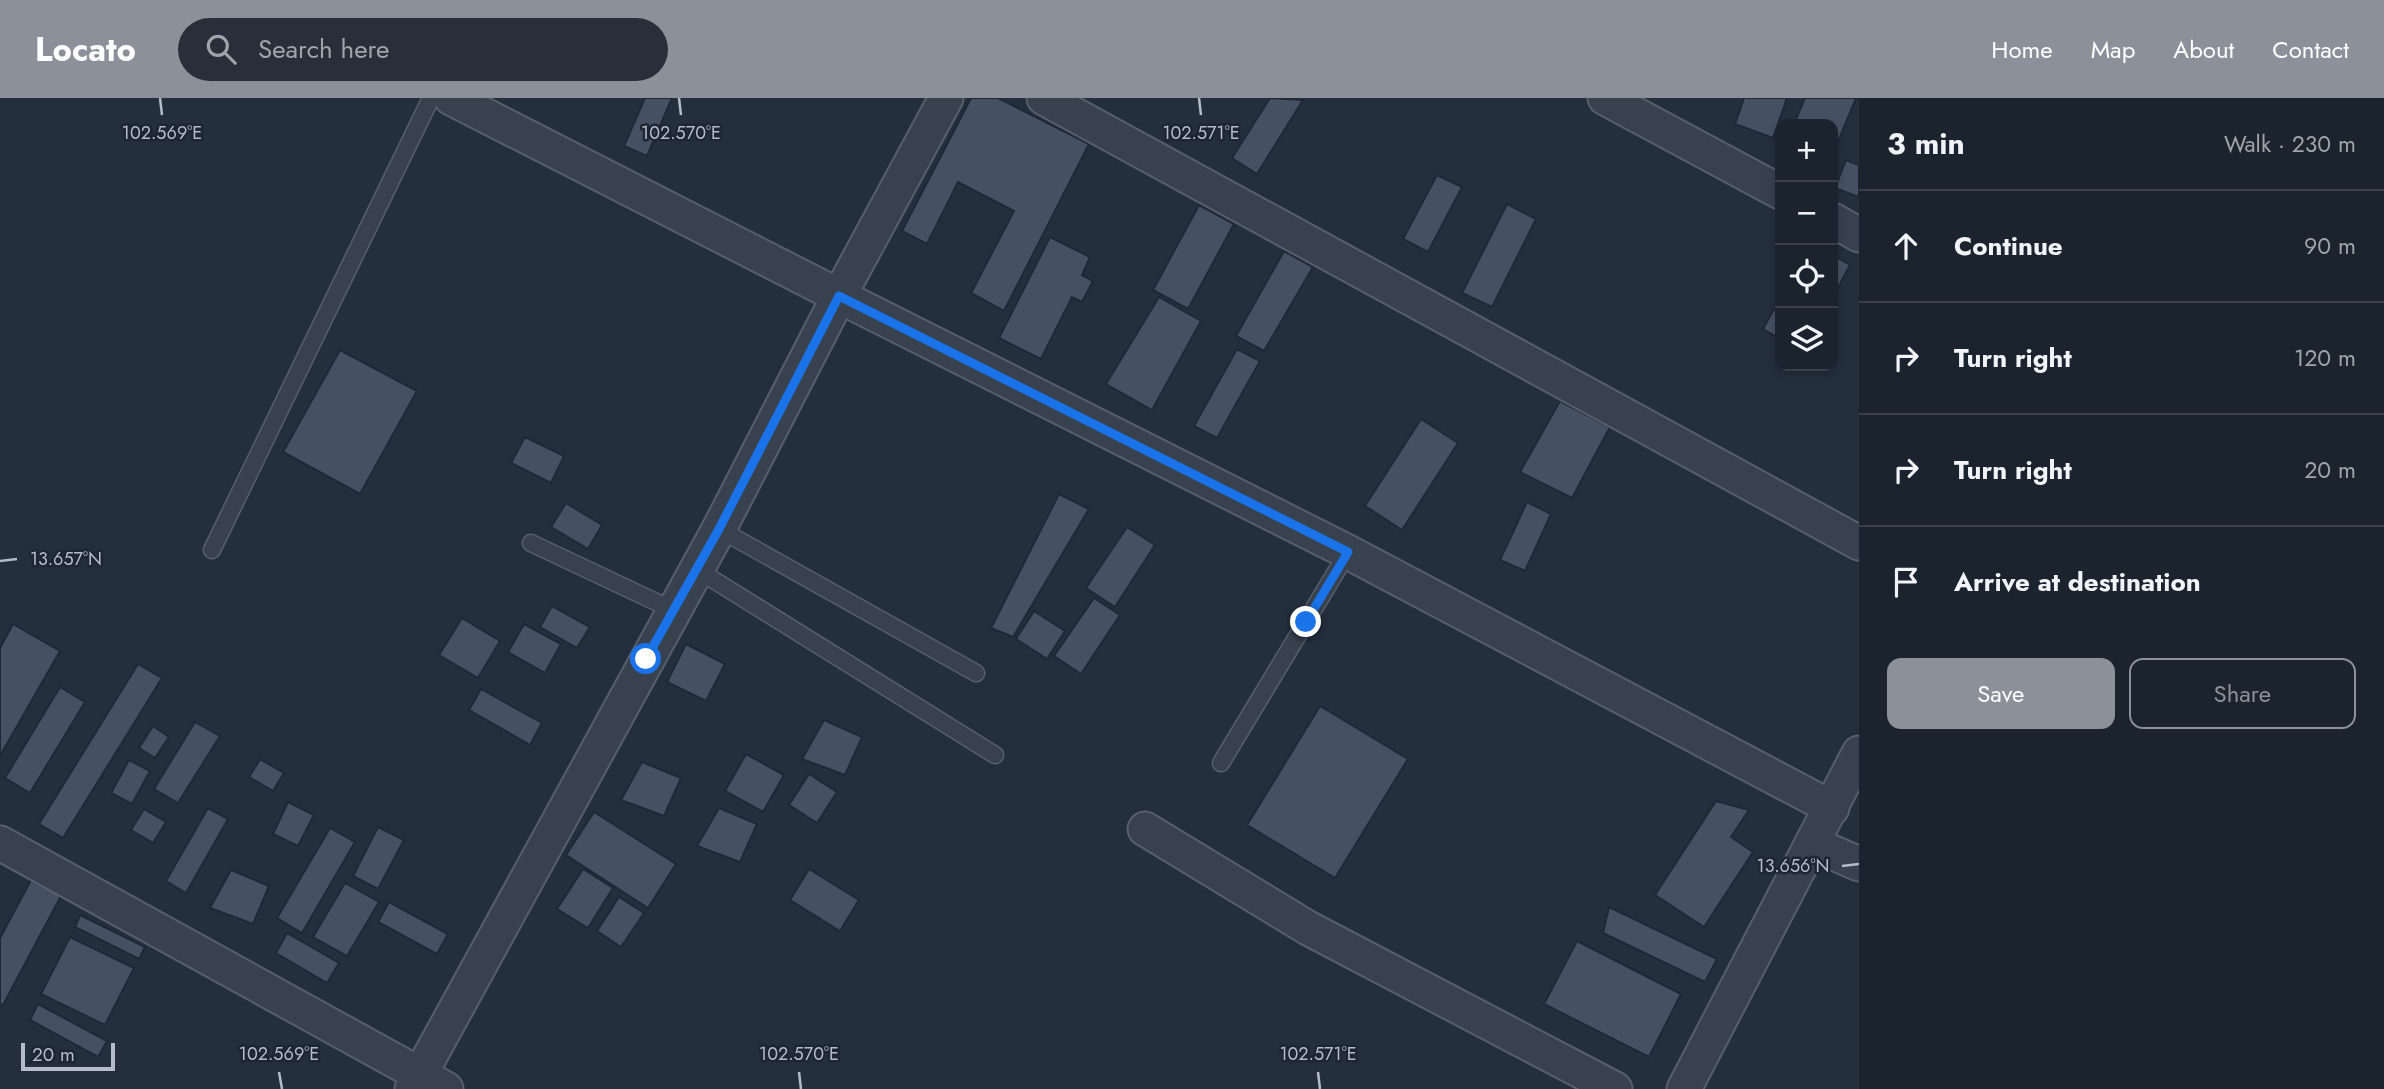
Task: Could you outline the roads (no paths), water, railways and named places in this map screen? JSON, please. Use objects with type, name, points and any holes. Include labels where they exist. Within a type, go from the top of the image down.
[{"type":"street","points":[[451,98],[1348,552],[1832,808]]},
{"type":"street","points":[[0,843],[426,1084],[673,610],[719,529],[839,296],[946,98]]},
{"type":"street","points":[[1044,98],[1859,543]]},
{"type":"street","points":[[1605,98],[1775,189]]},
{"type":"street","points":[[1838,223],[1859,235]]},
{"type":"street","points":[[1684,1089],[1859,753]]},
{"type":"street","points":[[1145,829],[1308,928],[1615,1089]]},
{"type":"street","points":[[1813,844],[1859,864]]},
{"type":"lane","points":[[212,550],[431,98]]},
{"type":"lane","points":[[719,529],[976,673]]},
{"type":"lane","points":[[531,543],[673,610]]},
{"type":"lane","points":[[1222,763],[1348,552]]},
{"type":"lane","points":[[696,569],[995,755]]}]
